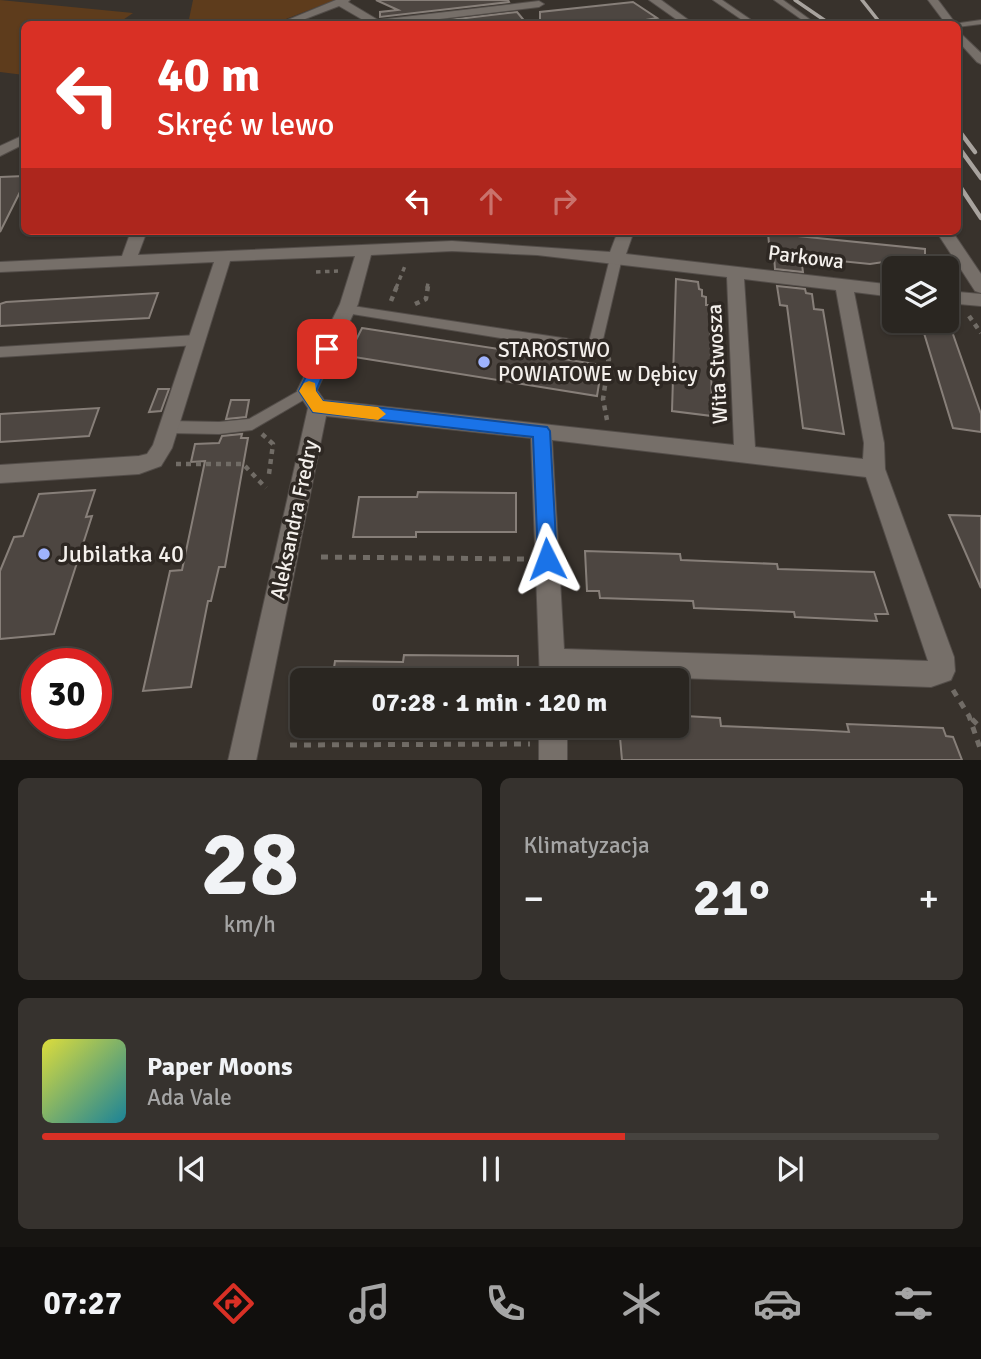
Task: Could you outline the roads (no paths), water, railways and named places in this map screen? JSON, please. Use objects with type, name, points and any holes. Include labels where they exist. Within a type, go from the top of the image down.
[{"type":"street","points":[[654,0],[685,21]]},
{"type":"street","points":[[933,0],[949,21]]},
{"type":"street","points":[[291,21],[343,1],[371,21]]},
{"type":"street","points":[[400,21],[539,4]]},
{"type":"street","points":[[961,38],[981,60]]},
{"type":"street","points":[[0,152],[21,141]]},
{"type":"street","points":[[128,261],[138,235]]},
{"type":"street","points":[[616,258],[625,235]]},
{"type":"street","points":[[947,235],[981,287]]},
{"type":"street","name":"Parkowa","points":[[0,267],[364,250],[450,239],[882,290]]},
{"type":"street","name":"Aleksandra Fredry","points":[[242,760],[313,399],[362,270],[364,250]]},
{"type":"street","points":[[0,474],[139,465],[154,460],[162,448],[169,428],[224,256]]},
{"type":"street","name":"Wita Stwosza","points":[[734,271],[745,454]]},
{"type":"street","points":[[689,672],[931,674],[942,671],[941,657],[874,469],[874,443],[844,285]]},
{"type":"street","points":[[959,297],[981,300]]},
{"type":"street","points":[[313,399],[605,439],[874,469]]},
{"type":"street","points":[[541,431],[553,668]]},
{"type":"lane","points":[[707,0],[738,21]]},
{"type":"lane","points":[[717,0],[748,21]]},
{"type":"lane","points":[[778,0],[808,21]]},
{"type":"lane","points":[[961,24],[981,22]]},
{"type":"lane","points":[[346,309],[594,348],[616,258]]},
{"type":"lane","points":[[0,352],[197,340]]},
{"type":"lane","points":[[169,428],[219,428],[252,424],[313,399]]},
{"type":"railway","points":[[795,0],[826,21]]},
{"type":"railway","points":[[862,0],[879,21]]},
{"type":"railway","points":[[961,133],[975,152]]},
{"type":"railway","points":[[961,150],[981,178]]},
{"type":"railway","points":[[961,188],[981,218]]},
{"type":"place","name":"STAROSTWO POWIATOWE w Dębicy","points":[[484,362]]},
{"type":"place","name":"Jubilatka 40","points":[[44,554]]}]
